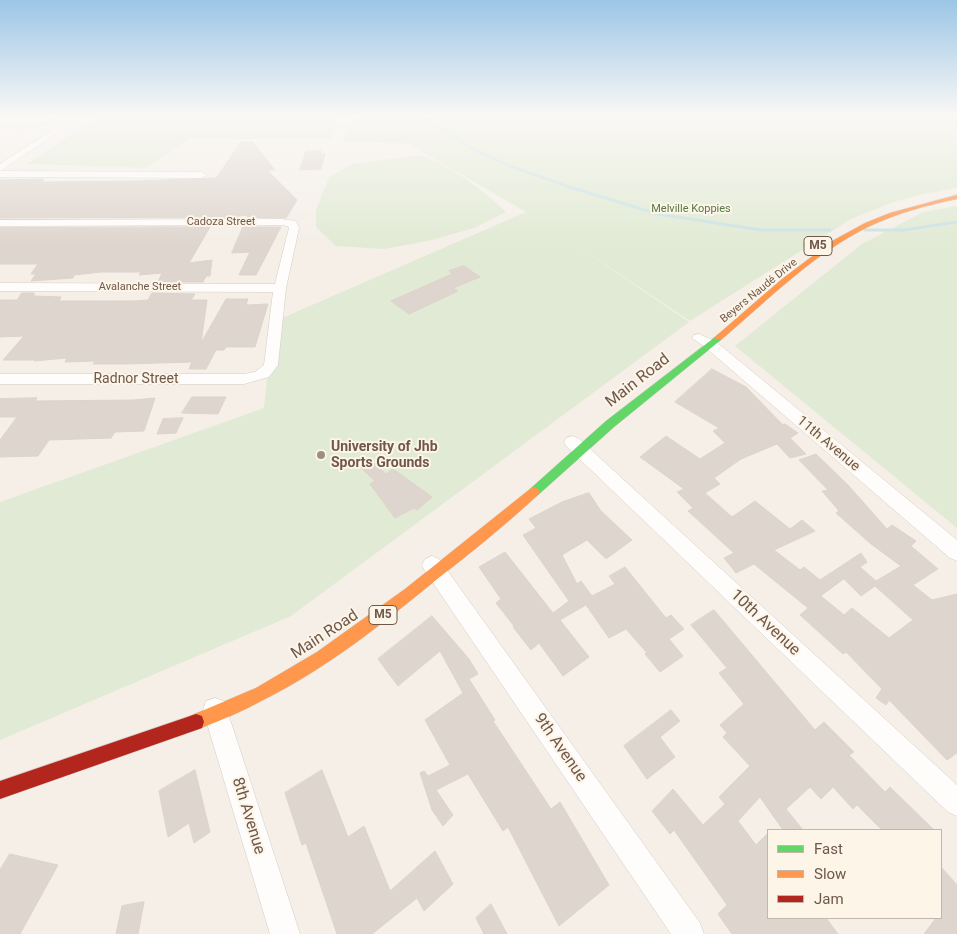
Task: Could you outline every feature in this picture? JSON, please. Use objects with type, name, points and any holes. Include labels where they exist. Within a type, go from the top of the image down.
[{"type":"main road","name":"Beyers Naudé Drive","points":[[705,341],[794,263],[837,234],[873,216],[910,202],[957,191]]},
{"type":"main road","name":"Beyers Naudé Drive","points":[[705,341],[817,255],[855,231],[900,211],[957,197]]},
{"type":"main road","name":"Main Road","points":[[0,790],[278,684],[315,661],[371,624],[431,564],[517,508],[573,447],[705,341]]},
{"type":"street","points":[[0,168],[14,159]]},
{"type":"street","points":[[0,174],[202,175]]},
{"type":"street","name":"Cadoza Street","points":[[0,223],[292,224],[294,228],[280,288],[272,362],[269,370]]},
{"type":"street","name":"Avalanche Street","points":[[0,287],[280,288]]},
{"type":"street","name":"11th Avenue","points":[[705,341],[957,552]]},
{"type":"street","name":"Radnor Street","points":[[0,379],[244,379],[260,377],[269,370]]},
{"type":"street","name":"10th Avenue","points":[[573,447],[957,803]]},
{"type":"street","name":"9th Avenue","points":[[431,564],[689,934]]},
{"type":"street","name":"8th Avenue","points":[[214,707],[285,934]]},
{"type":"green space","points":[[35,159],[161,159],[147,168],[27,164]]},
{"type":"green space","points":[[393,159],[430,159],[455,171],[506,212],[474,228],[432,240],[384,249],[336,246],[316,227],[316,210],[329,177],[352,164]]},
{"type":"green space","name":"University of Jhb Sports Grounds","points":[[434,159],[957,159],[957,188],[896,201],[851,219],[690,321],[564,237],[689,322],[291,616],[0,740],[0,502],[264,408],[273,322],[526,212]]},
{"type":"green space","points":[[957,206],[957,528],[735,346],[862,244],[923,212]]},
{"type":"building","points":[[229,159],[266,159],[275,170],[267,170],[297,200],[286,218],[247,217],[248,215],[230,217],[0,218],[0,180],[44,179],[41,182],[216,178]]},
{"type":"building","points":[[304,159],[324,159],[321,169],[300,170]]},
{"type":"building","points":[[210,227],[189,263],[212,260],[210,276],[206,276],[203,282],[158,282],[162,273],[139,275],[141,272],[101,272],[74,275],[73,278],[31,281],[36,274],[31,274],[38,264],[0,264],[0,228]]},
{"type":"building","points":[[243,227],[281,227],[256,275],[239,275],[250,252],[232,253]]},
{"type":"building","points":[[464,266],[480,277],[453,288],[458,291],[409,314],[391,301],[452,274],[449,271]]},
{"type":"building","points":[[22,293],[34,293],[34,296],[61,297],[59,301],[135,301],[148,300],[152,293],[195,294],[191,300],[207,300],[201,343],[226,299],[248,299],[246,305],[268,304],[255,347],[226,347],[224,350],[216,350],[206,369],[189,369],[192,362],[93,364],[95,361],[65,362],[67,358],[34,361],[3,360],[24,336],[0,337],[0,300],[17,300]]},
{"type":"building","points":[[712,369],[746,387],[783,425],[785,424],[798,433],[790,438],[806,454],[790,458],[777,444],[741,459],[714,478],[720,484],[705,493],[732,517],[755,501],[790,529],[802,520],[815,531],[774,550],[800,570],[804,567],[820,580],[861,553],[867,562],[860,567],[876,581],[901,566],[871,544],[836,513],[839,511],[822,491],[828,490],[799,460],[816,454],[848,485],[887,529],[892,525],[916,541],[911,546],[938,569],[913,585],[932,600],[957,594],[957,753],[947,760],[889,700],[886,705],[876,698],[882,689],[846,652],[843,654],[800,615],[808,608],[754,564],[736,573],[724,558],[734,553],[688,511],[693,508],[677,492],[684,489],[640,457],[666,436],[700,459],[725,443],[713,431],[719,428],[675,402]],"holes":[[[844,579],[861,596],[875,586],[913,620],[889,638],[852,608],[844,615],[821,596]]]},
{"type":"building","points":[[192,397],[226,397],[218,414],[182,413]]},
{"type":"building","points":[[37,398],[35,401],[155,398],[144,431],[115,432],[111,438],[49,440],[38,456],[0,457],[0,440],[17,417],[0,417],[0,399]]},
{"type":"building","points":[[183,418],[176,433],[157,434],[163,419]]},
{"type":"building","points":[[370,460],[386,474],[393,469],[432,497],[417,510],[414,508],[395,518],[370,484],[375,481],[360,467]]},
{"type":"building","points":[[589,493],[601,511],[632,540],[606,559],[587,540],[562,555],[577,584],[581,581],[592,596],[615,584],[609,576],[625,567],[666,618],[671,615],[684,629],[669,639],[683,656],[660,672],[645,654],[647,653],[626,629],[609,638],[586,605],[560,620],[589,657],[563,676],[539,643],[531,650],[513,627],[496,603],[501,599],[479,567],[505,552],[553,613],[569,601],[523,535],[536,528],[529,519],[562,502]]},
{"type":"building","points":[[714,610],[815,730],[824,722],[854,752],[849,755],[885,792],[890,787],[933,829],[881,829],[857,805],[853,809],[833,787],[821,799],[810,787],[786,809],[802,829],[782,829],[760,797],[738,821],[756,845],[767,834],[767,919],[827,919],[838,934],[732,934],[718,914],[727,905],[674,830],[670,834],[652,811],[673,789],[703,825],[725,804],[719,797],[750,766],[723,737],[727,733],[720,725],[744,704],[719,673],[727,668],[691,625]]},
{"type":"building","points":[[432,616],[469,659],[478,674],[469,679],[495,720],[493,721],[551,809],[560,802],[609,885],[559,926],[508,827],[503,831],[468,774],[436,790],[453,815],[443,826],[432,810],[420,773],[424,771],[428,776],[450,765],[425,720],[463,693],[440,651],[398,686],[378,659]]},
{"type":"building","points":[[671,710],[680,721],[660,737],[675,757],[647,779],[624,746]]},
{"type":"building","points":[[195,770],[210,832],[194,843],[189,823],[168,837],[159,791]]},
{"type":"building","points":[[322,770],[348,837],[364,826],[390,891],[435,851],[453,884],[424,911],[417,898],[372,934],[337,934],[306,843],[302,845],[285,793]]},
{"type":"building","points":[[10,854],[58,865],[20,934],[0,934],[0,870]]},
{"type":"building","points":[[942,868],[957,885],[957,934],[924,934],[935,919],[942,919]]},
{"type":"building","points":[[144,902],[138,934],[116,934],[122,906]]},
{"type":"building","points":[[491,904],[507,934],[484,934],[476,918]]},
{"type":"waterway","points":[[494,159],[512,167],[570,187]]},
{"type":"waterway","points":[[566,186],[658,214],[761,230],[830,230]]},
{"type":"waterway","points":[[865,230],[904,230],[957,222]]},
{"type":"traffic: fast","points":[[534,492],[610,424],[719,337]]},
{"type":"traffic: slow","points":[[719,337],[785,280],[819,254],[855,231],[892,214],[957,197]]},
{"type":"traffic: slow","points":[[196,722],[261,694],[352,637],[486,533],[534,492]]},
{"type":"traffic: jam","points":[[0,790],[196,722]]},
{"type":"place","name":"University of Jhb Sports Grounds","points":[[321,455]]},
{"type":"park label","name":"Melville Koppies","points":[[691,209]]}]
